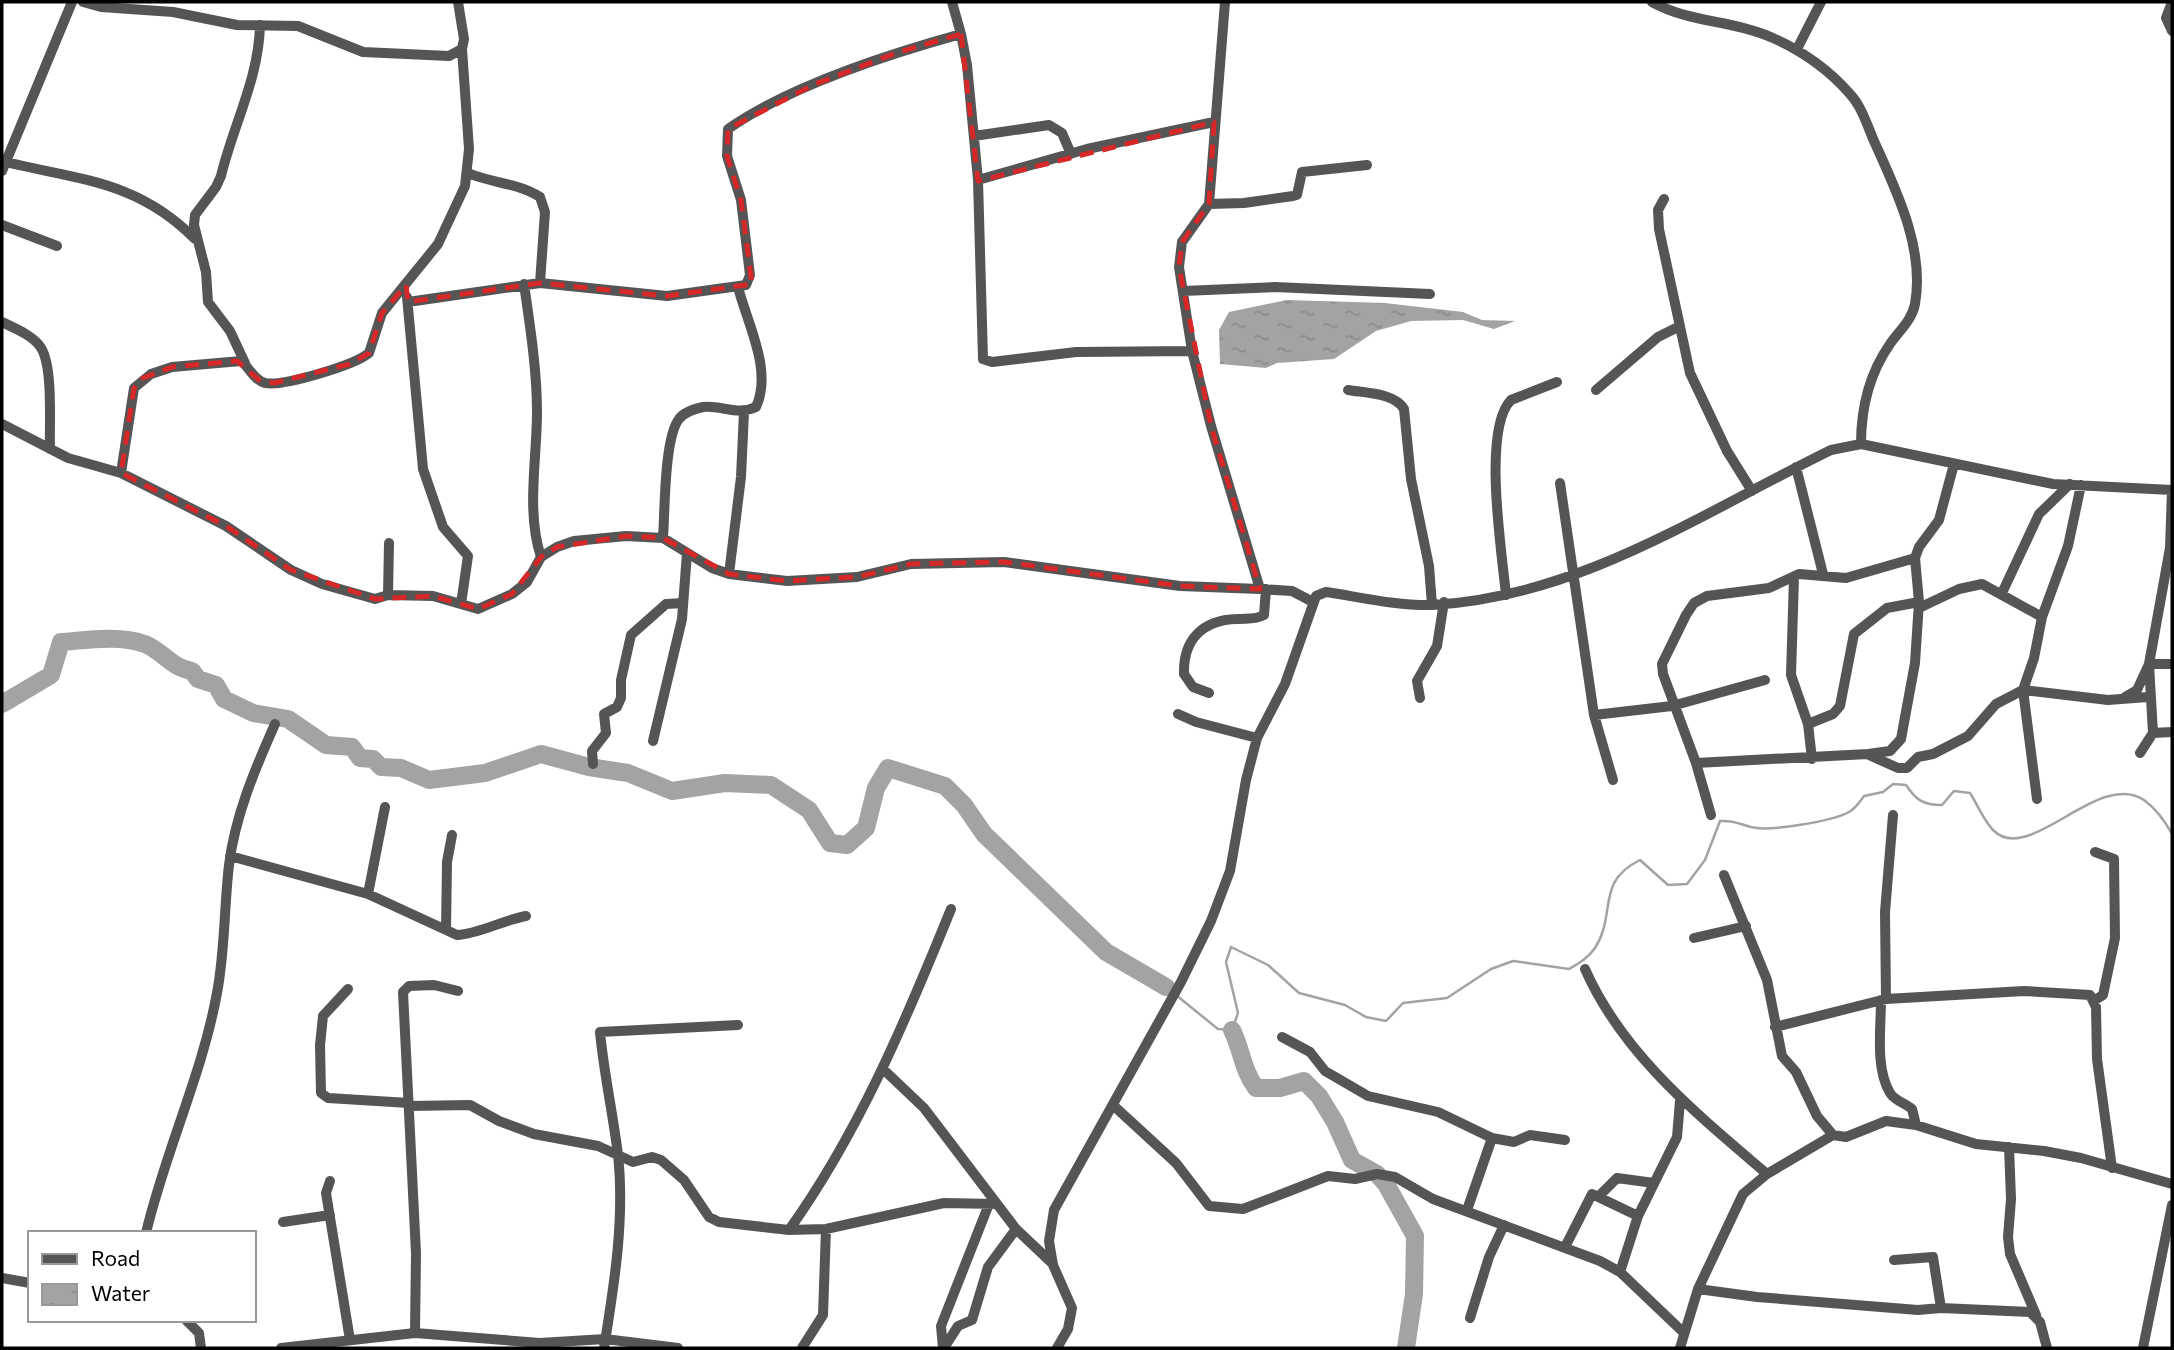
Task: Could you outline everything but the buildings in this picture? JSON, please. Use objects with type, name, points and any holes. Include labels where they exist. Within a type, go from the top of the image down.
[{"type":"street","points":[[72,2],[4,166],[95,180],[158,206],[196,240]]},
{"type":"street","points":[[82,2],[101,7],[173,12],[237,25],[298,26],[363,52],[449,56],[462,49]]},
{"type":"street","points":[[260,25],[253,73],[220,176],[216,187],[195,215],[196,240],[206,272],[208,302],[230,331],[244,363],[259,380],[274,383],[322,373],[362,359],[373,346],[382,313],[438,244],[460,198],[468,173],[468,125],[462,49],[464,39],[457,2]]},
{"type":"street","points":[[953,2],[961,34],[974,136],[978,180],[981,345],[986,362],[1076,352],[1192,351]]},
{"type":"street","points":[[1209,693],[1193,687],[1184,674],[1188,645],[1193,636],[1215,622],[1255,619],[1264,615],[1263,589],[1211,426],[1192,351],[1179,267],[1182,242],[1209,204],[1225,2]]},
{"type":"street","points":[[1652,2],[1674,14],[1746,28],[1797,50],[1842,85],[1865,117],[1906,219],[1917,285],[1914,308],[1874,372],[1861,419],[1861,444]]},
{"type":"street","points":[[1797,50],[1821,2]]},
{"type":"street","points":[[2172,2],[2166,18],[2172,30]]},
{"type":"street","points":[[408,302],[540,283],[667,296],[746,285],[750,275],[741,200],[727,156],[728,130],[813,85],[896,53],[961,34]]},
{"type":"street","points":[[978,180],[1071,154],[1214,122]]},
{"type":"street","points":[[974,136],[1049,125],[1062,133],[1071,154]]},
{"type":"street","points":[[1209,204],[1293,197],[1297,195],[1302,172],[1367,165]]},
{"type":"street","points":[[468,173],[490,183],[520,187],[540,197],[545,212],[540,283]]},
{"type":"street","points":[[1664,199],[1658,210],[1659,229],[1695,383],[1727,451],[1752,491]]},
{"type":"street","points":[[2,225],[57,246]]},
{"type":"street","points":[[524,284],[536,388],[535,503],[541,557]]},
{"type":"street","points":[[406,285],[423,469],[443,527],[468,556],[461,604]]},
{"type":"street","points":[[663,538],[667,470],[674,428],[679,417],[690,410],[706,407],[744,412],[756,407],[763,383],[738,287]]},
{"type":"street","points":[[1183,291],[1309,288],[1430,294]]},
{"type":"street","points":[[2,322],[37,342],[44,351],[48,369],[50,449]]},
{"type":"street","points":[[1596,390],[1658,337],[1680,326]]},
{"type":"street","points":[[121,472],[134,388],[143,378],[172,367],[237,360],[244,363]]},
{"type":"street","points":[[1506,595],[1499,519],[1498,425],[1511,400],[1557,382]]},
{"type":"street","points":[[1348,390],[1387,398],[1401,403],[1404,409],[1411,478],[1430,566],[1432,605]]},
{"type":"street","points":[[729,574],[741,477],[744,412]]},
{"type":"street","points":[[2,424],[68,458],[121,472],[226,526],[291,570],[322,584],[375,599],[388,595],[433,596],[478,609],[512,594],[527,582],[541,557],[574,541],[626,536],[663,538],[729,574],[788,581],[857,577],[911,564],[1004,562],[1180,586],[1292,591],[1313,601]]},
{"type":"street","points":[[1057,1348],[1068,1329],[1072,1308],[1053,1265],[1049,1241],[1054,1210],[1181,982],[1211,921],[1230,871],[1246,780],[1257,738],[1285,684],[1313,601],[1326,592],[1432,605],[1506,595],[1574,577],[1620,558],[1831,450],[1861,444],[1954,464],[2075,484],[2172,490],[2170,567],[2149,664],[2148,696],[2152,733],[2140,752]]},
{"type":"street","points":[[1696,763],[1868,754],[1891,751],[1902,739],[1910,704],[1919,605],[1915,558],[1919,547],[1939,520],[1954,464]]},
{"type":"street","points":[[1796,467],[1823,574]]},
{"type":"street","points":[[1560,483],[1594,715],[1613,780]]},
{"type":"street","points":[[2002,593],[2039,514],[2075,484]]},
{"type":"street","points":[[2037,799],[2023,690],[2034,659],[2042,617],[2068,546],[2075,484]]},
{"type":"street","points":[[388,595],[389,543]]},
{"type":"street","points":[[653,741],[668,686],[683,603],[687,553]]},
{"type":"street","points":[[1711,815],[1696,763],[1672,706],[1662,664],[1694,603],[1707,596],[1769,588],[1799,574],[1846,578],[1915,558]]},
{"type":"street","points":[[1794,577],[1791,675],[1808,724],[1812,759]]},
{"type":"street","points":[[1808,724],[1833,714],[1840,706],[1854,634],[1887,608],[1919,605],[1969,585],[1987,584],[2042,617]]},
{"type":"street","points":[[1420,698],[1417,681],[1437,646],[1444,602]]},
{"type":"street","points":[[593,764],[592,751],[606,733],[604,714],[617,707],[621,698],[628,641],[663,606],[683,603]]},
{"type":"street","points":[[2149,664],[2172,664]]},
{"type":"street","points":[[2121,699],[2137,690],[2149,664]]},
{"type":"street","points":[[1594,715],[1672,706],[1765,680]]},
{"type":"street","points":[[1868,754],[1898,768],[1907,768],[1918,757],[1933,754],[1968,736],[1996,704],[2023,690],[2108,700],[2148,696]]},
{"type":"street","points":[[1178,713],[1196,722],[1257,738]]},
{"type":"street","points":[[147,1231],[192,1089],[217,993],[230,856],[237,824],[256,765],[275,724]]},
{"type":"street","points":[[2152,733],[2172,732]]},
{"type":"street","points":[[368,894],[385,807]]},
{"type":"street","points":[[1893,815],[1885,912],[1881,1051],[1889,1091],[1896,1100],[1912,1109],[1916,1125]]},
{"type":"street","points":[[446,930],[447,862],[452,835]]},
{"type":"street","points":[[2095,852],[2114,859],[2116,925],[2103,995],[2095,1000]]},
{"type":"street","points":[[230,856],[368,894],[446,930],[468,934],[503,920],[526,916]]},
{"type":"street","points":[[1724,875],[1767,980],[1782,1056],[1796,1072],[1817,1116],[1833,1135]]},
{"type":"street","points":[[789,1230],[831,1166],[883,1069],[951,909]]},
{"type":"street","points":[[1694,938],[1745,926]]},
{"type":"street","points":[[1585,969],[1594,988],[1631,1045],[1680,1101],[1767,1174]]},
{"type":"street","points":[[415,1333],[416,1253],[405,988],[434,985],[458,991]]},
{"type":"street","points":[[348,989],[323,1016],[320,1045],[321,1093],[328,1098],[470,1105],[499,1121],[534,1134],[598,1146],[633,1162],[652,1157],[671,1166],[714,1220],[789,1230],[826,1229],[944,1203],[992,1204]]},
{"type":"street","points":[[1775,1027],[1884,1000],[2024,990],[2090,995],[2095,1000],[2097,1059],[2112,1168]]},
{"type":"street","points":[[604,1343],[618,1249],[618,1157],[600,1032],[649,1027],[738,1025]]},
{"type":"street","points":[[1282,1037],[1310,1052],[1325,1070],[1368,1096],[1438,1112],[1492,1139],[1514,1142],[1530,1135],[1565,1140]]},
{"type":"street","points":[[883,1069],[924,1108],[992,1204],[1053,1265]]},
{"type":"street","points":[[1620,1272],[1638,1216],[1677,1137],[1680,1101]]},
{"type":"street","points":[[1114,1105],[1176,1163],[1209,1206],[1243,1209],[1328,1176],[1355,1179],[1377,1174],[1407,1181],[1433,1199],[1565,1247],[1620,1272],[1683,1332]]},
{"type":"street","points":[[1680,1348],[1698,1289],[1744,1195],[1767,1174],[1833,1135],[1846,1137],[1886,1121],[1916,1125],[1976,1144],[2056,1153],[2172,1184]]},
{"type":"street","points":[[1468,1210],[1492,1139]]},
{"type":"street","points":[[2009,1147],[2010,1254],[2047,1348]]},
{"type":"street","points":[[1599,1196],[1617,1178],[1654,1183]]},
{"type":"street","points":[[330,1181],[326,1193],[350,1340]]},
{"type":"street","points":[[1565,1247],[1590,1196],[1599,1196],[1638,1216]]},
{"type":"street","points":[[943,1348],[941,1326],[992,1204]]},
{"type":"street","points":[[2143,1348],[2172,1205]]},
{"type":"street","points":[[283,1222],[330,1215]]},
{"type":"street","points":[[1470,1318],[1489,1257],[1504,1225]]},
{"type":"street","points":[[802,1348],[822,1315],[826,1229]]},
{"type":"street","points":[[943,1348],[958,1326],[972,1320],[988,1267],[1016,1229]]},
{"type":"street","points":[[1894,1260],[1933,1257],[1941,1308]]},
{"type":"street","points":[[2,1278],[28,1283]]},
{"type":"street","points":[[1698,1289],[1918,1310],[1941,1308],[2030,1312],[2036,1315]]},
{"type":"street","points":[[188,1322],[211,1348]]},
{"type":"street","points":[[199,1333],[201,1348]]},
{"type":"street","points":[[281,1348],[415,1333],[540,1343],[604,1343],[678,1348]]},
{"type":"highlighted area","points":[[961,34],[978,181],[1214,122],[1209,204],[1182,242],[1179,267],[1211,426],[1260,589],[1180,586],[1004,562],[911,564],[857,577],[787,581],[729,574],[663,538],[626,536],[557,547],[541,557],[512,594],[478,609],[433,596],[375,599],[291,570],[226,526],[121,473],[134,388],[143,378],[172,367],[237,361],[259,380],[274,383],[350,364],[369,353],[382,313],[406,285],[408,302],[540,283],[667,296],[752,284],[741,200],[727,156],[728,129],[813,85],[896,53]]},
{"type":"water","points":[[1287,300],[1385,303],[1463,312],[1482,320],[1515,321],[1494,329],[1463,320],[1411,321],[1376,331],[1334,359],[1277,363],[1266,368],[1220,364],[1219,330],[1229,312]]},
{"type":"waterway","points":[[2,704],[51,675],[61,642],[103,639],[135,641],[152,647],[178,666],[192,671],[198,679],[216,685],[224,699],[253,713],[288,719],[326,745],[352,747],[360,758],[373,759],[381,767],[401,768],[429,780],[485,773],[541,754],[589,767],[628,773],[672,791],[725,783],[771,785],[809,810],[830,843],[847,845],[866,828],[876,788],[888,768],[945,786],[964,805],[984,834],[1106,952],[1166,987]]},
{"type":"waterway","points":[[1166,987],[1218,1029],[1232,1030],[1238,1013],[1226,962],[1231,947],[1268,965],[1299,993],[1345,1005],[1366,1017],[1386,1021],[1403,1003],[1447,998],[1491,969],[1513,961],[1569,969],[1573,967],[1595,948],[1605,923],[1612,889],[1617,878],[1626,869],[1640,860],[1668,885],[1687,884],[1705,860],[1720,821],[1760,828],[1816,822],[1849,812],[1864,796],[1883,792],[1893,784],[1906,785],[1921,801],[1935,805],[1942,805],[1954,791],[1970,793],[1993,830],[2008,838],[2025,837],[2106,797],[2126,794],[2144,800],[2160,816],[2172,834]]},
{"type":"waterway","points":[[1232,1030],[1256,1088],[1280,1088],[1304,1081],[1319,1096],[1335,1122],[1352,1160],[1377,1174],[1386,1184],[1415,1236],[1414,1294],[1406,1348]]}]
